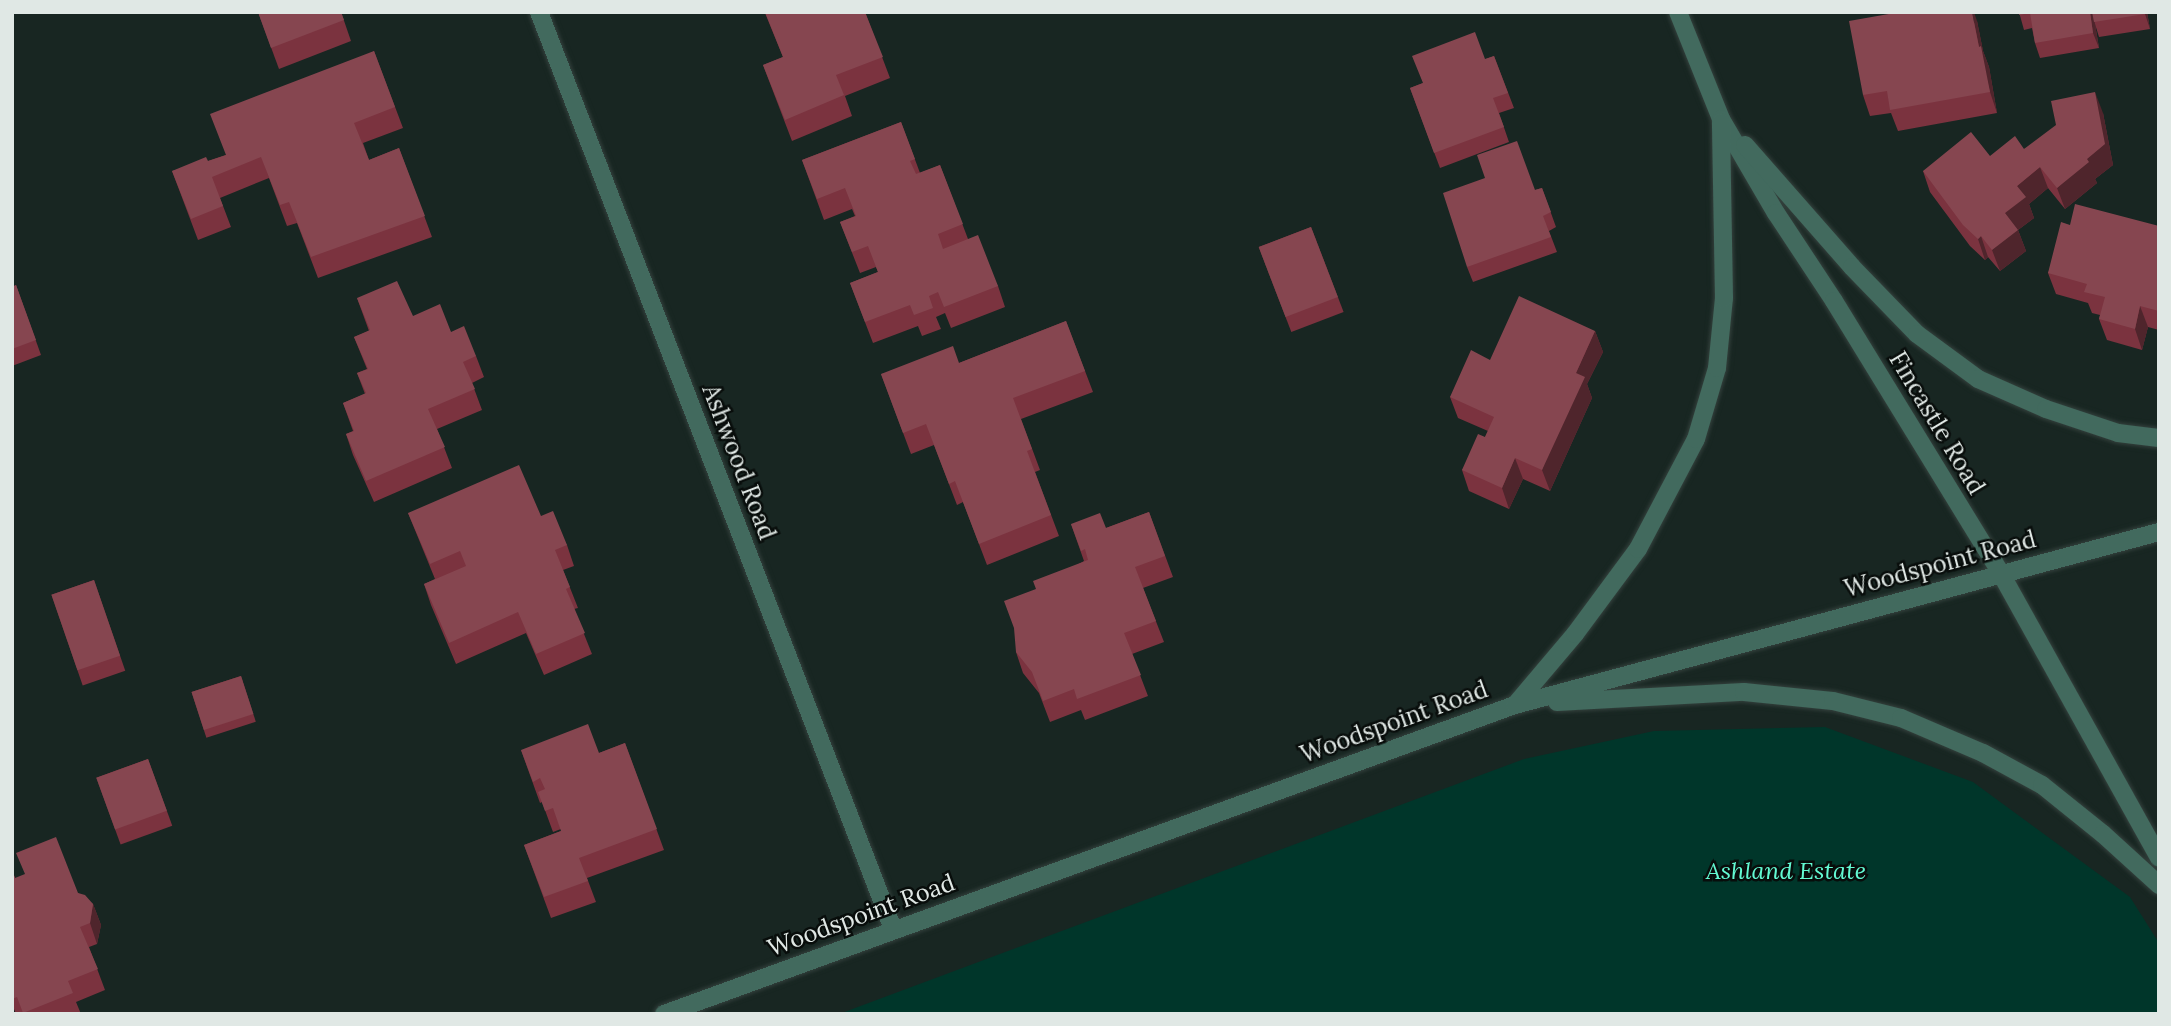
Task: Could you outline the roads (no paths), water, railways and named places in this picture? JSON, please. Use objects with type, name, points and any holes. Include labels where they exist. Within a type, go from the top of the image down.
[{"type":"street","name":"Ashwood Road","points":[[539,12],[893,929]]},
{"type":"street","name":"Fincastle Road","points":[[1678,12],[1721,120],[2000,572],[2159,858]]},
{"type":"street","points":[[1721,120],[1852,267],[1917,334],[1978,379],[2046,409],[2118,433],[2159,438]]},
{"type":"street","points":[[1515,705],[1575,634],[1638,549],[1696,439],[1717,368],[1724,298],[1721,120]]},
{"type":"street","name":"Woodspoint Road","points":[[664,1014],[1515,705],[2000,572],[2159,532]]},
{"type":"street","points":[[1515,705],[1666,694],[1744,692],[1833,701],[1901,719],[1983,753],[2042,785],[2104,834],[2159,885]]},
{"type":"park label","name":"Ashland Estate","points":[[1786,871]]}]
